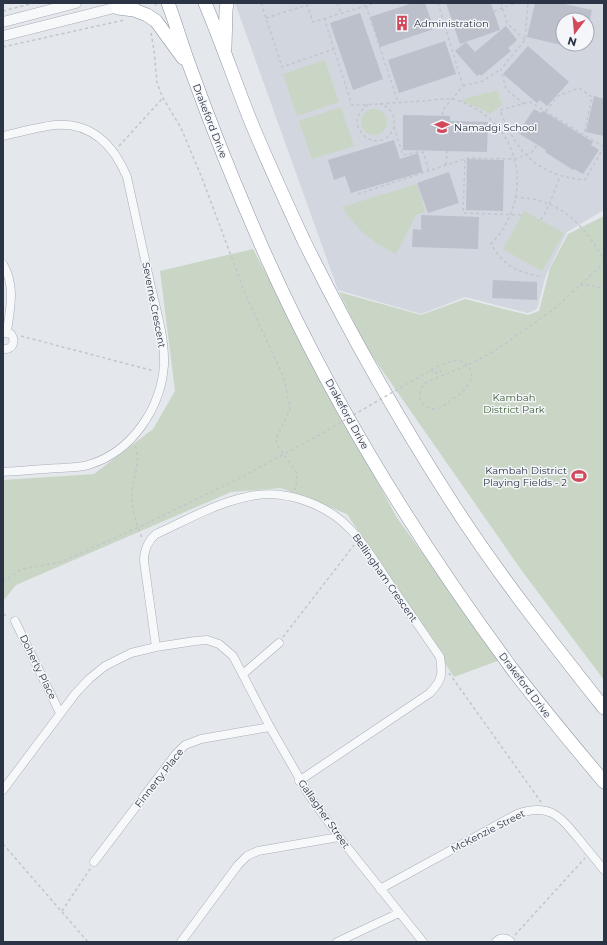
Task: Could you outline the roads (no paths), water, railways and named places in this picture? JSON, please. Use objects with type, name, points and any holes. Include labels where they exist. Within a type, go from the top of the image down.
[{"type":"highway","points":[[205,3],[252,124],[304,240],[337,307],[390,401],[452,502],[513,590],[604,708]]},
{"type":"highway","points":[[225,54],[227,3]]},
{"type":"highway","name":"Drakeford Drive","points":[[162,5],[190,68],[225,161],[263,249],[322,368],[363,443],[412,523],[478,620],[552,720],[604,782]]},
{"type":"highway","points":[[118,8],[134,10],[156,21],[190,68]]},
{"type":"street","points":[[3,22],[76,3]]},
{"type":"street","points":[[3,36],[134,3]]},
{"type":"street","name":"Severne Crescent","points":[[3,136],[55,125],[70,125],[85,129],[99,137],[120,161],[126,177],[162,336],[164,358],[162,374],[150,412],[140,429],[121,449],[106,459],[89,465],[73,468],[3,472]]},
{"type":"street","points":[[3,264],[9,275],[12,287],[8,334],[14,343],[7,350],[3,349]]},
{"type":"street","name":"Bellingham Crescent","points":[[156,647],[144,561],[146,546],[150,539],[156,534],[226,502],[257,495],[278,495],[298,498],[317,506],[343,522],[359,539],[440,658],[442,677],[430,693],[300,781]]},
{"type":"street","name":"Doherty Place","points":[[15,621],[60,713]]},
{"type":"street","name":"Gallagher Street","points":[[3,790],[75,694],[89,679],[105,666],[131,653],[156,647],[207,640],[219,644],[233,656],[300,781],[338,837],[422,942]]},
{"type":"street","points":[[243,674],[278,643]]},
{"type":"street","name":"Finnerty Place","points":[[94,862],[176,754],[185,745],[201,738],[270,727]]},
{"type":"street","name":"McKenzie Street","points":[[380,889],[517,814],[529,810],[541,810],[552,813],[562,819],[604,870]]},
{"type":"street","points":[[180,942],[238,865],[247,856],[258,851],[338,837]]},
{"type":"street","points":[[337,942],[399,913]]},
{"type":"street","points":[[496,942],[504,938],[510,941]]},
{"type":"place","name":"Administration","points":[[402,23]]},
{"type":"place","name":"Namadgi School","points":[[442,127]]},
{"type":"place","name":"Kambah District Playing Fields - 2","points":[[579,476]]},
{"type":"park label","name":"Kambah District Park","points":[[514,402]]}]
